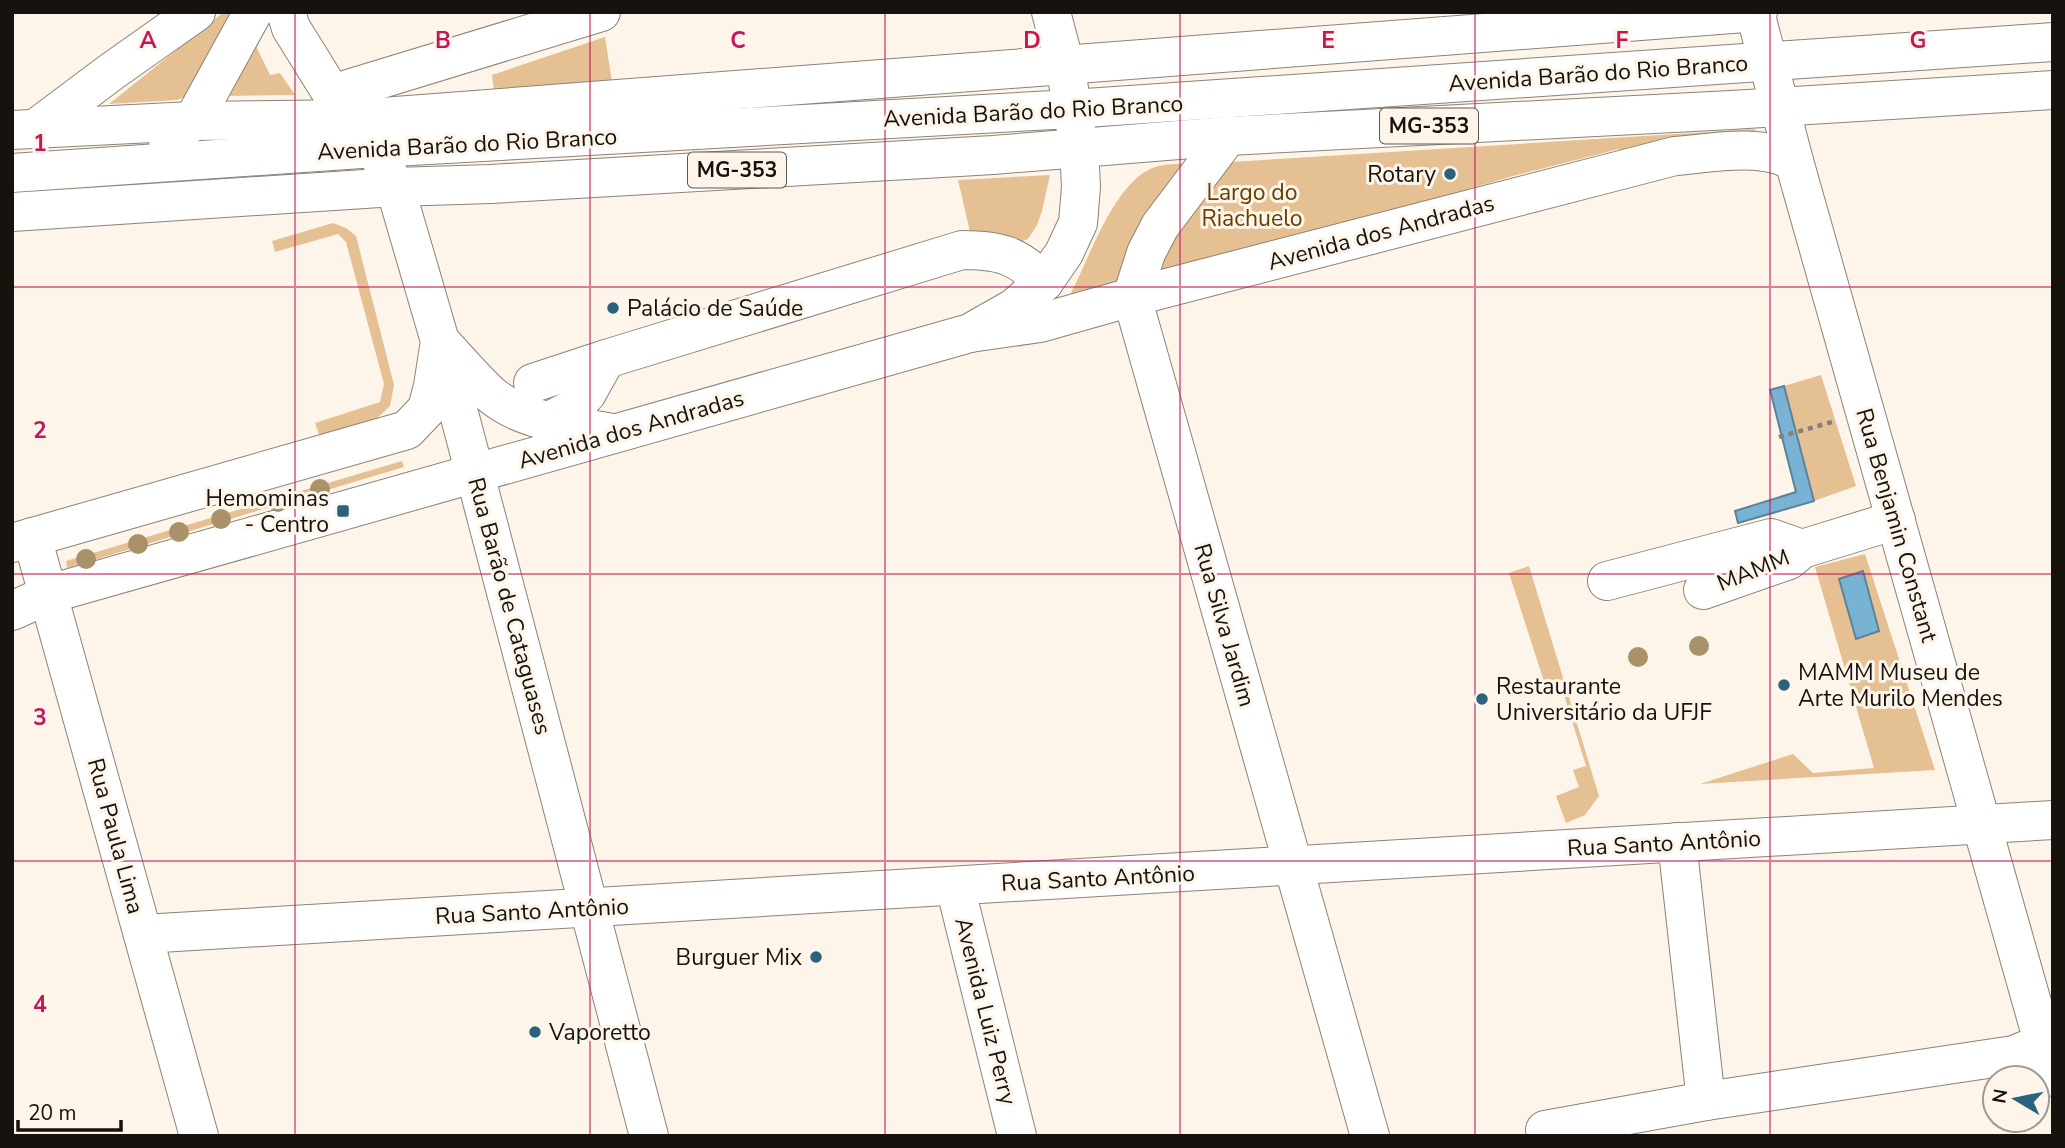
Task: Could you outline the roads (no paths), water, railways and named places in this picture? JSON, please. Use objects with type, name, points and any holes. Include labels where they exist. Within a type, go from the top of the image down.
[{"type":"street","points":[[24,129],[196,12]]},
{"type":"street","points":[[135,164],[193,121],[253,12]]},
{"type":"street","name":"Rua Barão de Cataguases","points":[[286,12],[290,28],[354,120],[395,187],[440,341],[649,1136]]},
{"type":"street","points":[[354,120],[455,57],[601,12]]},
{"type":"street","points":[[1051,12],[1065,65]]},
{"type":"street","name":"Avenida Barão do Rio Branco","points":[[12,173],[135,164],[354,120],[1756,12]]},
{"type":"street","name":"Rua Benjamin Constant","points":[[1756,12],[1794,161],[2048,1060]]},
{"type":"street","name":"Avenida Barão do Rio Branco","points":[[24,129],[193,121],[1071,109],[2053,42]]},
{"type":"street","points":[[455,57],[442,71],[442,95],[451,105],[465,111]]},
{"type":"street","name":"Avenida dos Andradas","points":[[970,333],[1014,308],[1044,282],[1065,253],[1079,223],[1079,148],[1065,65]]},
{"type":"street","name":"Avenida Barão do Rio Branco","points":[[12,212],[1079,148],[1228,136],[2053,90]]},
{"type":"street","points":[[1132,297],[1146,253],[1160,226],[1228,136]]},
{"type":"street","name":"Avenida dos Andradas","points":[[12,611],[49,594],[970,333],[1040,323],[1675,156],[1770,151],[1794,161]]},
{"type":"street","points":[[533,383],[962,250],[1006,254],[1020,261],[1044,282]]},
{"type":"street","name":"Rua Silva Jardim","points":[[1132,297],[1370,1136]]},
{"type":"street","points":[[440,341],[491,394],[519,410],[549,421],[616,433]]},
{"type":"street","points":[[22,540],[407,429],[427,409],[440,341]]},
{"type":"street","points":[[549,421],[573,408],[587,393],[606,359]]},
{"type":"street","name":"MAMM","points":[[1703,590],[1790,560],[1802,549],[1896,520]]},
{"type":"street","points":[[1607,581],[1771,538],[1802,549]]},
{"type":"street","name":"Rua Paula Lima","points":[[22,540],[49,594],[199,1136]]},
{"type":"street","name":"Rua Santo Antônio","points":[[143,934],[2053,820]]},
{"type":"street","points":[[1677,842],[1706,1101]]},
{"type":"street","name":"Avenida Luiz Perry","points":[[955,886],[1017,1136]]},
{"type":"street","points":[[1545,1130],[1706,1101],[2014,1055],[2048,1060]]},
{"type":"water","points":[[1784,386],[1814,501],[1738,523],[1735,511],[1796,492],[1770,390]]},
{"type":"water","points":[[1863,571],[1879,631],[1856,639],[1839,579]]},
{"type":"place","name":"Rotary","points":[[1450,174]]},
{"type":"place","name":"Palácio de Saúde","points":[[613,308]]},
{"type":"place","name":"Hemominas - Centro","points":[[343,511]]},
{"type":"place","name":"MAMM Museu de Arte Murilo Mendes","points":[[1784,685]]},
{"type":"place","name":"Restaurante Universitário da UFJF","points":[[1482,699]]},
{"type":"place","name":"Burguer Mix","points":[[816,957]]},
{"type":"place","name":"Vaporetto","points":[[535,1032]]},
{"type":"park label","name":"Largo do Riachuelo","points":[[1252,205]]}]
